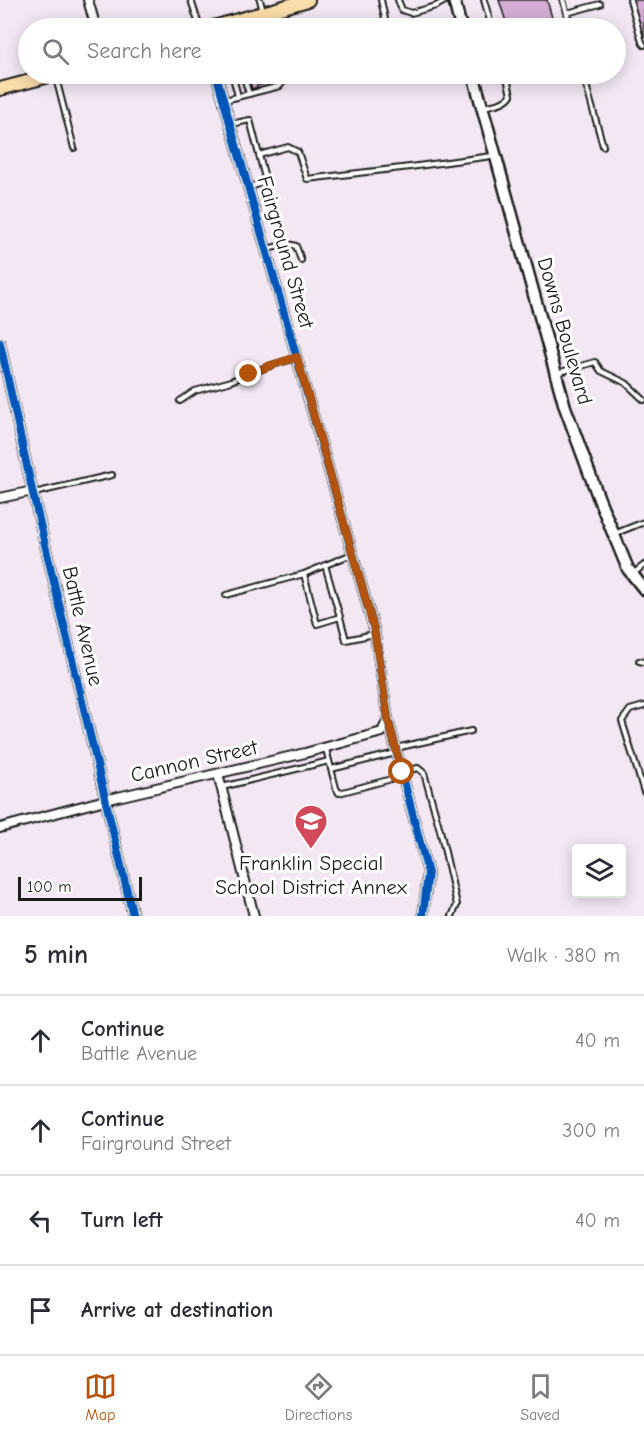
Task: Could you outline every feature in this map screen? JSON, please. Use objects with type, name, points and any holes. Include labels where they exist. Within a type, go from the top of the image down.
[{"type":"main road","points":[[249,18],[308,0]]},
{"type":"main road","points":[[0,89],[19,84]]},
{"type":"street","points":[[88,0],[93,18]]},
{"type":"street","points":[[454,0],[459,18]]},
{"type":"street","name":"Fairground Street","points":[[219,84],[375,633],[388,719]]},
{"type":"street","name":"Downs Boulevard","points":[[476,84],[569,418],[598,499],[628,569],[644,590]]},
{"type":"street","name":"Battle Avenue","points":[[0,343],[133,916]]},
{"type":"street","points":[[0,498],[33,492]]},
{"type":"street","points":[[388,719],[428,873],[423,916]]},
{"type":"street","name":"Cannon Street","points":[[0,828],[105,800],[326,748],[382,732],[388,719]]},
{"type":"street","points":[[218,774],[255,916]]},
{"type":"lane","points":[[191,0],[197,18]]},
{"type":"lane","points":[[260,0],[260,18]]},
{"type":"lane","points":[[381,0],[385,18]]},
{"type":"lane","points":[[398,0],[402,10],[411,13],[436,6],[447,0]]},
{"type":"lane","points":[[484,0],[489,18]]},
{"type":"lane","points":[[563,0],[568,18]]},
{"type":"lane","points":[[630,0],[644,45]]},
{"type":"lane","points":[[567,13],[600,4]]},
{"type":"lane","points":[[58,84],[74,148]]},
{"type":"lane","points":[[235,84],[238,96]]},
{"type":"lane","points":[[246,84],[249,94]]},
{"type":"lane","points":[[224,100],[281,84]]},
{"type":"lane","points":[[482,107],[508,99],[511,95],[508,84]]},
{"type":"lane","points":[[586,84],[603,146]]},
{"type":"lane","points":[[231,124],[250,120],[266,182],[249,188]]},
{"type":"lane","points":[[259,154],[288,147],[298,152],[307,178],[495,155]]},
{"type":"lane","points":[[266,249],[288,244],[296,246],[301,260]]},
{"type":"lane","points":[[180,401],[195,392],[297,357]]},
{"type":"lane","points":[[556,373],[595,362],[601,371],[626,384],[644,400]]},
{"type":"lane","points":[[33,492],[112,475]]},
{"type":"lane","points":[[613,534],[644,522]]},
{"type":"lane","points":[[226,595],[317,570],[353,554]]},
{"type":"lane","points":[[325,565],[346,640],[375,633]]},
{"type":"lane","points":[[632,574],[644,565]]},
{"type":"lane","points":[[304,574],[317,624],[340,617]]},
{"type":"lane","points":[[644,706],[630,710],[622,721],[644,792]]},
{"type":"lane","points":[[331,769],[471,732]]},
{"type":"lane","points":[[326,748],[339,793],[417,768],[424,773],[457,905],[452,916]]},
{"type":"lane","points":[[222,787],[329,761]]},
{"type":"building","points":[[499,0],[547,0],[552,18],[505,18]]},
{"type":"building","points":[[631,0],[644,0],[643,41]]},
{"type":"building","points":[[251,84],[264,84],[257,86],[252,89]]},
{"type":"cycle path","points":[[219,84],[374,629],[388,719],[428,873],[423,916]]},
{"type":"cycle path","points":[[0,343],[33,494],[133,916]]},
{"type":"place","name":"Franklin Special School District Annex","points":[[311,850]]},
{"type":"route","points":[[249,374],[297,357],[374,629],[388,719],[402,772]]}]
